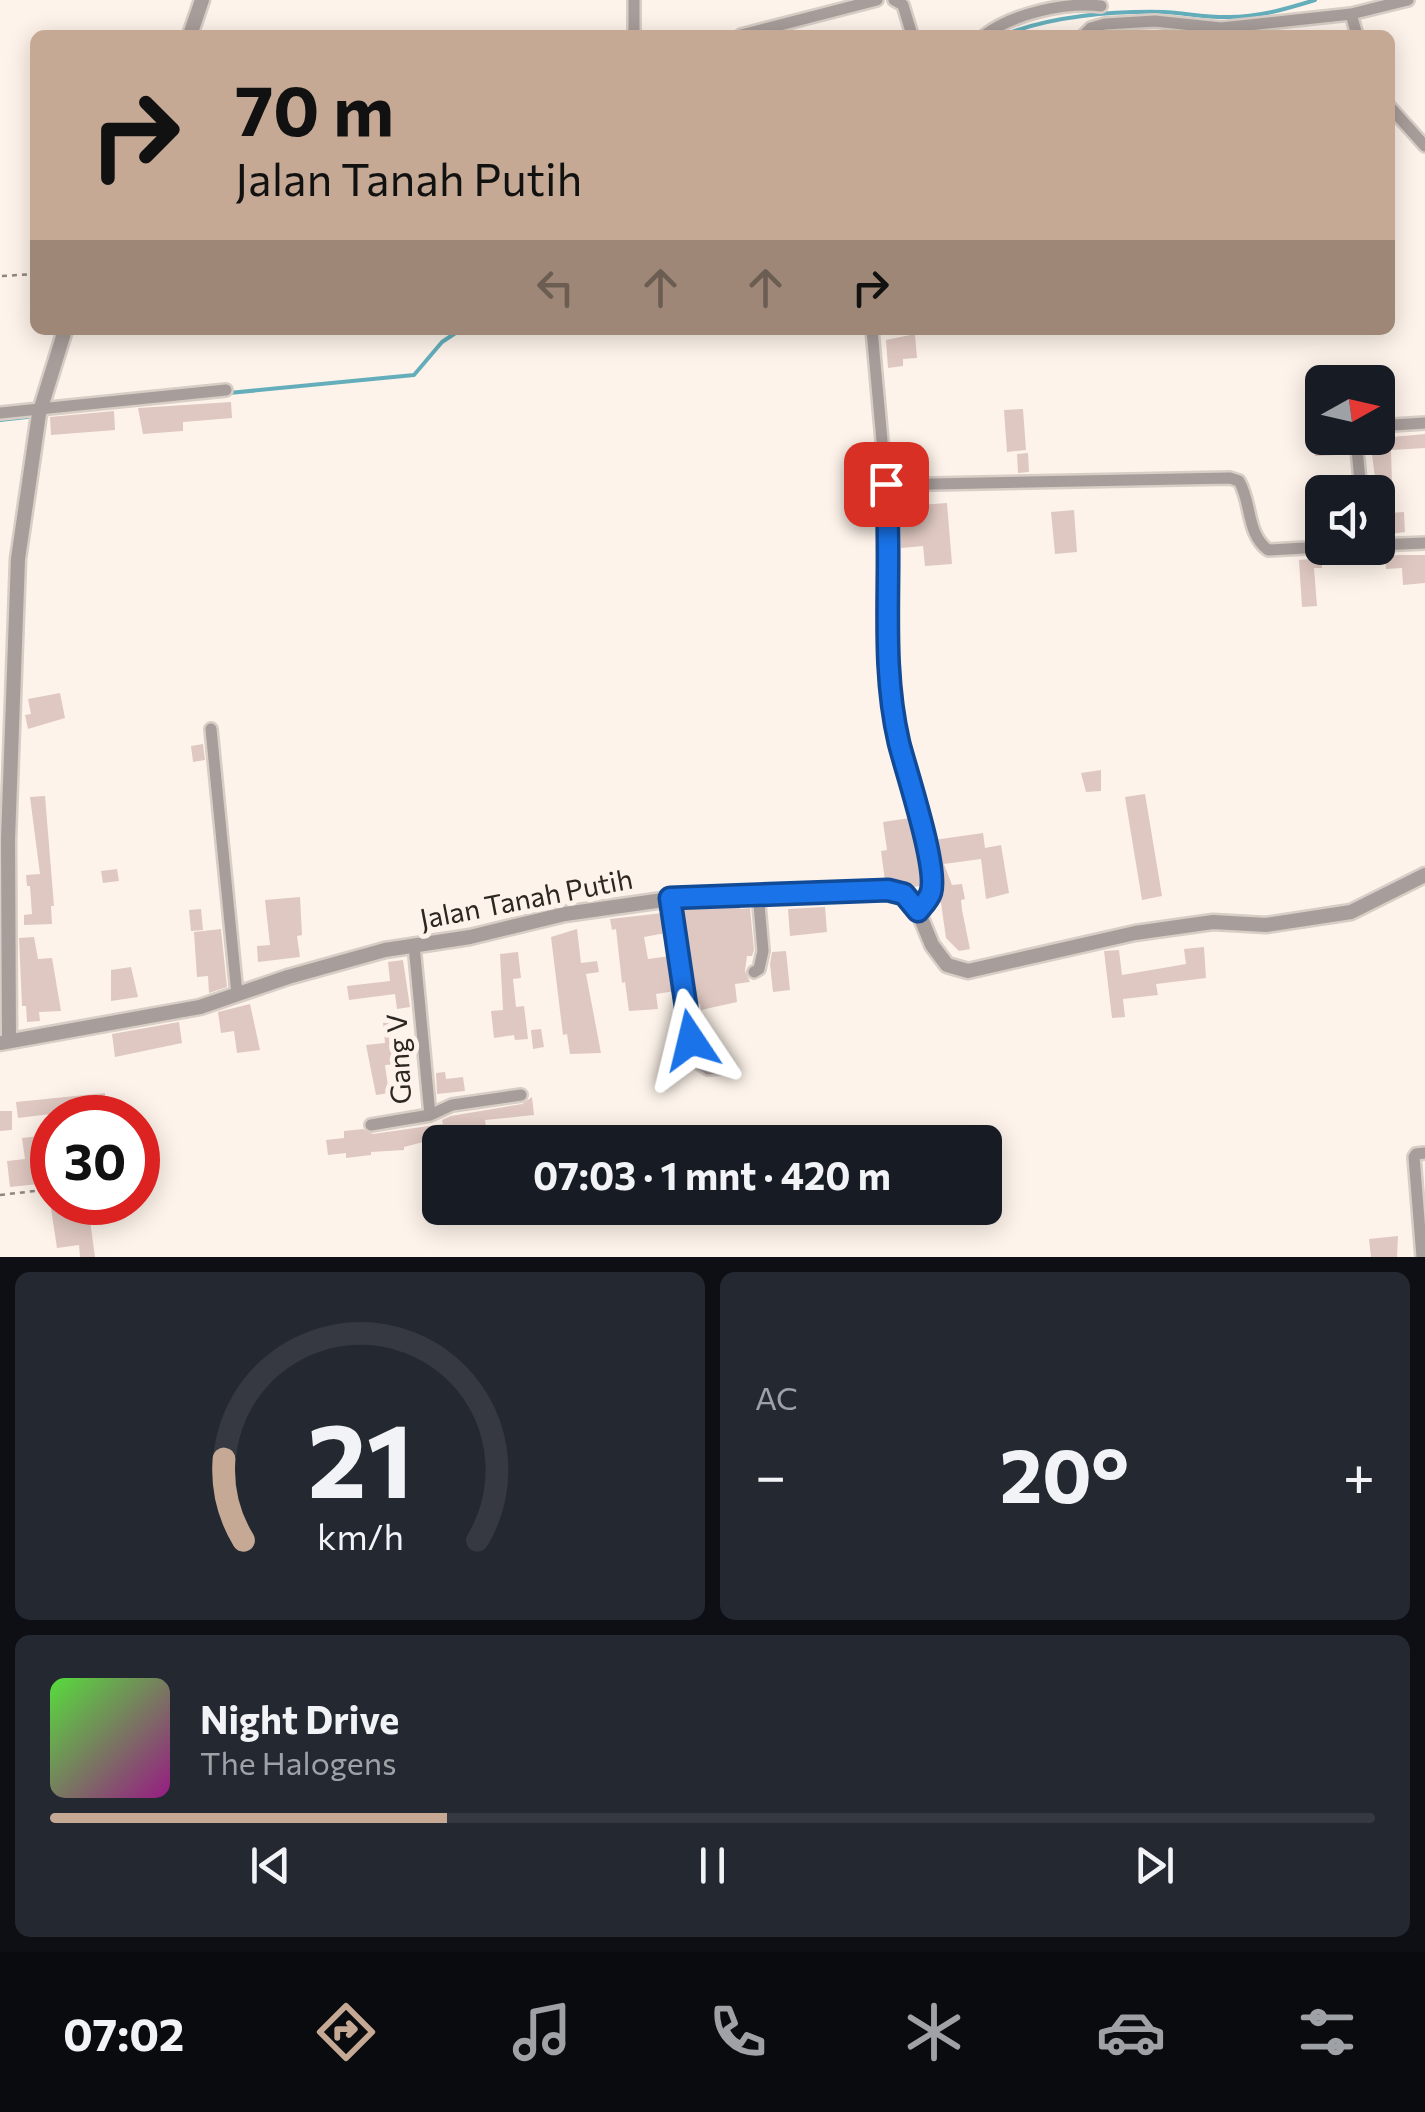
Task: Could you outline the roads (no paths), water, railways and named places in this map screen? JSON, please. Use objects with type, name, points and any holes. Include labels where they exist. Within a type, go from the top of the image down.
[{"type":"street","points":[[192,30],[202,0]]},
{"type":"street","points":[[634,0],[634,30]]},
{"type":"street","points":[[760,30],[877,0]]},
{"type":"street","points":[[894,0],[902,6],[910,30]]},
{"type":"street","points":[[993,30],[1010,20],[1051,10],[1107,12],[1156,22],[1221,28],[1351,14],[1408,0]]},
{"type":"street","points":[[1089,30],[1107,12]]},
{"type":"street","points":[[1351,14],[1356,30]]},
{"type":"street","points":[[1395,113],[1425,146]]},
{"type":"street","points":[[4,1042],[7,705],[18,559],[39,416],[63,335]]},
{"type":"street","points":[[872,335],[886,484],[886,650],[896,728],[925,840],[932,888],[918,911],[932,945],[947,965],[968,971],[1135,933],[1213,922],[1266,925],[1351,912],[1425,874]]},
{"type":"street","points":[[0,413],[39,416],[226,390]]},
{"type":"street","points":[[1395,425],[1425,423]]},
{"type":"street","points":[[886,484],[1230,478],[1244,490],[1262,546],[1268,550],[1305,548]]},
{"type":"street","points":[[1395,544],[1425,543]]},
{"type":"street","points":[[212,728],[238,994]]},
{"type":"street","name":"Jalan Tanah Putih","points":[[4,1042],[174,1013],[349,958],[470,937],[564,914],[670,898],[888,890],[904,894],[918,911]]},
{"type":"street","points":[[754,972],[759,969],[763,951],[758,893]]},
{"type":"street","points":[[670,898],[696,1061],[708,1069],[722,1068]]},
{"type":"street","name":"Gang V","points":[[371,1125],[430,1115],[414,945]]},
{"type":"street","points":[[430,1115],[452,1105],[522,1095]]},
{"type":"street","points":[[1422,1257],[1414,1158],[1425,1153]]},
{"type":"waterway","points":[[1020,30],[1082,16],[1124,12],[1237,17],[1315,0]]},
{"type":"waterway","points":[[229,393],[414,375],[452,335]]},
{"type":"waterway","points":[[0,420],[36,416]]}]
